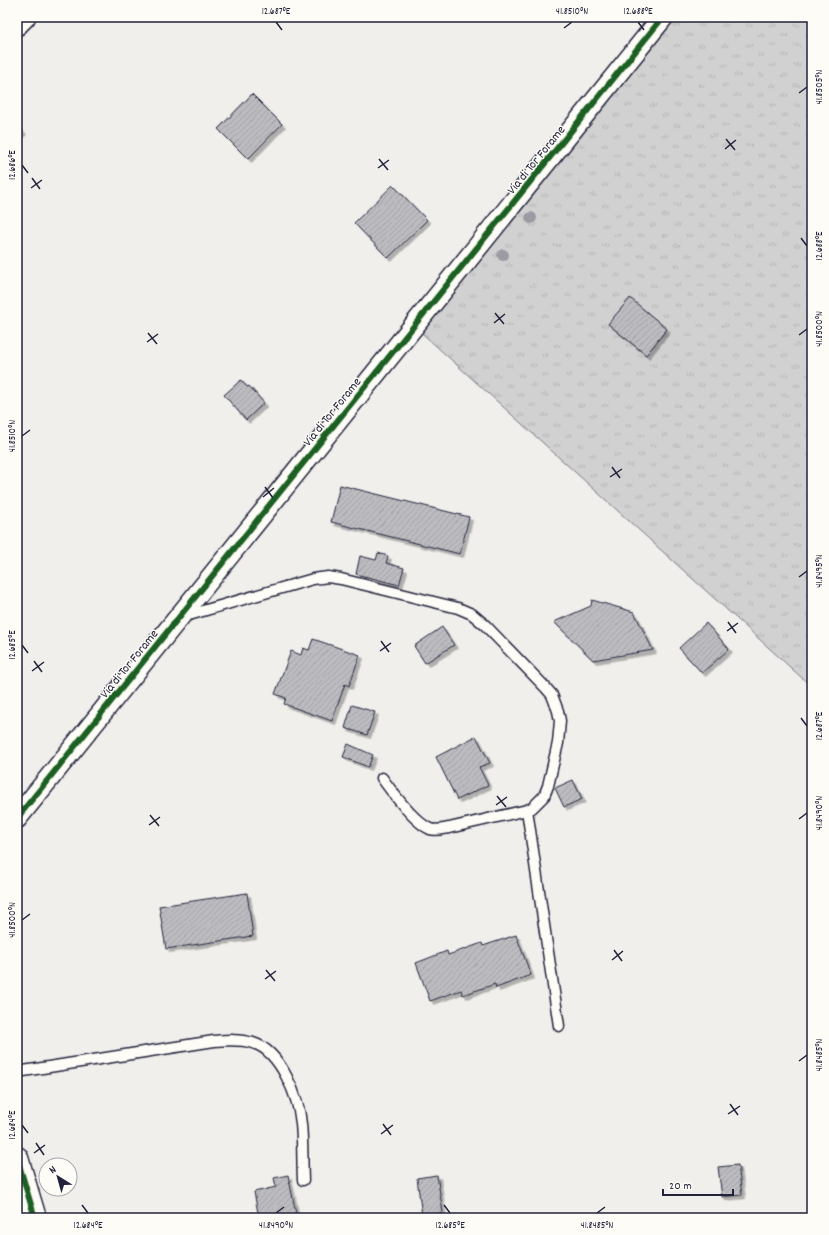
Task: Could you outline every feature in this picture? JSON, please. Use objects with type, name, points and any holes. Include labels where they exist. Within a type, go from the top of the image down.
[{"type":"street","points":[[17,25],[25,17]]},
{"type":"street","name":"Via di Tor Forame","points":[[17,818],[663,17]]},
{"type":"street","points":[[17,1158],[35,1218]]},
{"type":"lane","points":[[178,618],[307,581],[328,577],[341,579],[458,608],[472,614],[486,625],[552,695],[560,721],[558,743],[548,786],[544,796],[532,808],[449,828],[430,829],[404,806],[382,778]]},
{"type":"lane","points":[[527,810],[559,1026]]},
{"type":"lane","points":[[17,1072],[214,1041],[230,1040],[254,1043],[264,1049],[275,1059],[283,1071],[298,1105],[301,1125],[303,1180]]},
{"type":"green space","points":[[663,17],[812,17],[812,687],[414,326]]},
{"type":"building","points":[[252,94],[282,124],[248,159],[218,129]]},
{"type":"building","points":[[17,125],[23,131],[17,138]]},
{"type":"building","points":[[393,185],[427,220],[388,258],[354,223]]},
{"type":"building","points":[[630,298],[667,329],[646,355],[608,324]]},
{"type":"building","points":[[241,380],[247,387],[249,386],[264,403],[246,420],[224,395]]},
{"type":"building","points":[[340,485],[469,517],[460,554],[331,522]]},
{"type":"building","points":[[378,553],[388,556],[386,563],[404,568],[399,585],[356,574],[360,556],[376,560]]},
{"type":"building","points":[[592,600],[634,612],[653,650],[593,660],[554,622],[591,606]]},
{"type":"building","points":[[706,623],[729,649],[702,673],[679,648]]},
{"type":"building","points":[[442,627],[454,645],[425,663],[414,646]]},
{"type":"building","points":[[313,639],[360,655],[349,686],[345,684],[332,721],[284,704],[286,698],[275,694],[291,651],[301,655],[303,648],[309,650]]},
{"type":"building","points":[[352,705],[375,712],[367,735],[345,728]]},
{"type":"building","points":[[476,736],[490,763],[479,767],[488,785],[457,800],[436,757]]},
{"type":"building","points":[[348,744],[373,755],[368,767],[343,757]]},
{"type":"building","points":[[573,780],[582,799],[564,807],[555,788]]},
{"type":"building","points":[[247,893],[253,936],[166,949],[159,906]]},
{"type":"building","points":[[516,935],[531,975],[496,988],[495,984],[463,995],[461,990],[430,1001],[416,963],[447,951],[448,955],[482,943],[483,946]]},
{"type":"building","points":[[738,1165],[742,1195],[722,1197],[718,1167]]},
{"type":"building","points":[[288,1175],[297,1218],[259,1218],[254,1192],[276,1187],[274,1178]]},
{"type":"building","points":[[437,1175],[443,1213],[422,1216],[417,1178]]},
{"type":"cycle path","points":[[17,818],[663,17]]},
{"type":"cycle path","points":[[17,1158],[35,1218]]}]
